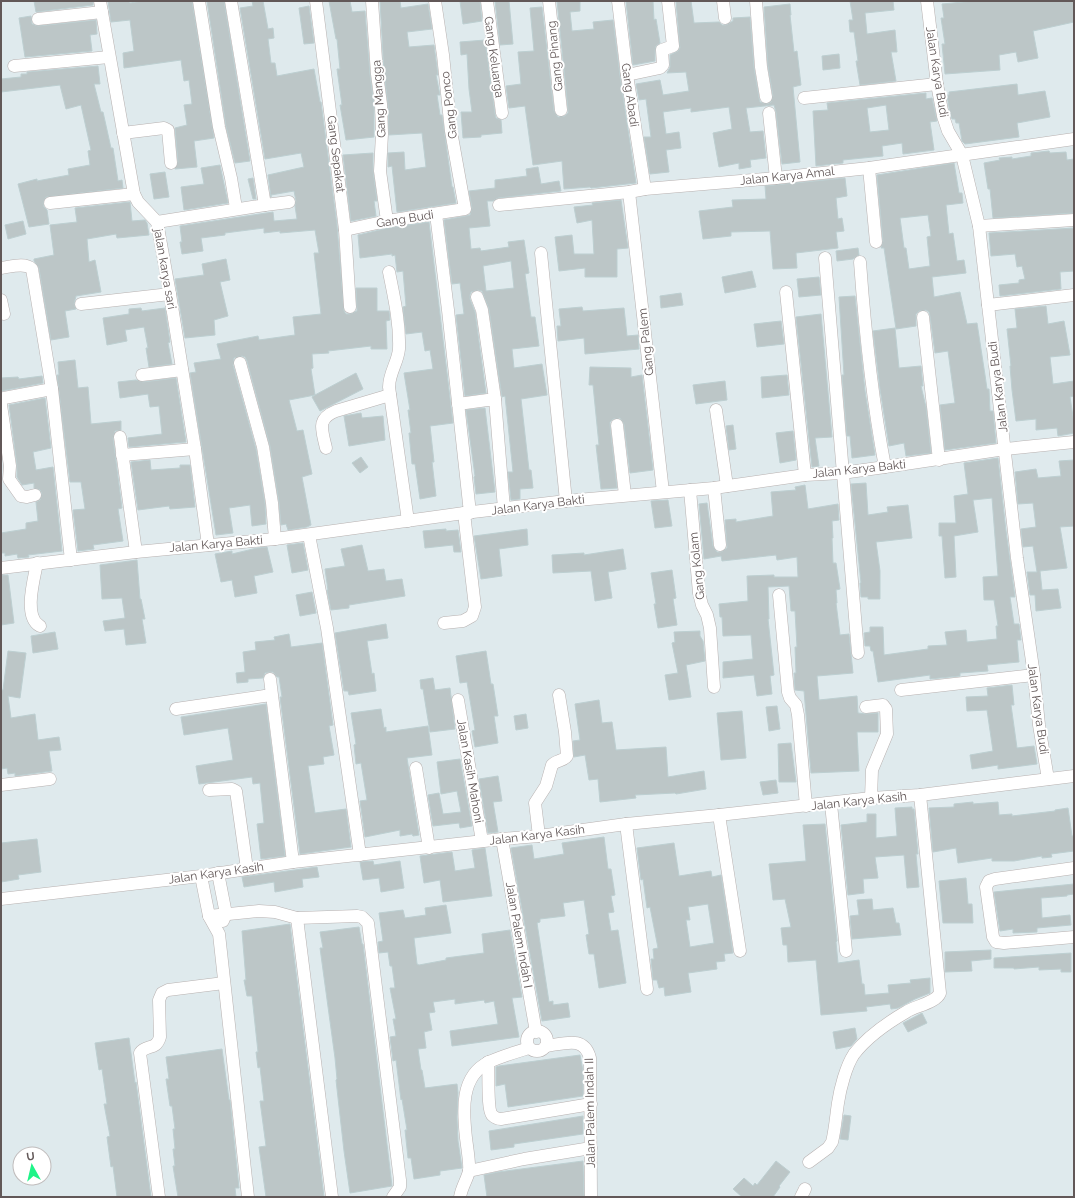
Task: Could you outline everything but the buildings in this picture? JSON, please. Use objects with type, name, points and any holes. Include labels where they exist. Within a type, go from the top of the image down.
[{"type":"street","points":[[199,1],[219,128],[231,178],[236,208]]},
{"type":"street","points":[[231,1],[266,204]]},
{"type":"street","name":"Gang Sepakat","points":[[316,1],[345,230],[350,307]]},
{"type":"street","name":"Gang Mangga","points":[[372,1],[377,74],[381,104],[382,134],[380,171],[387,221]]},
{"type":"street","name":"Gang Ponco","points":[[434,1],[443,55],[451,131],[465,209]]},
{"type":"street","name":"Gang Keluarga","points":[[486,1],[502,113]]},
{"type":"street","name":"Gang Pinang","points":[[549,1],[561,110]]},
{"type":"street","name":"Gang Abadi","points":[[618,1],[627,75],[645,189]]},
{"type":"street","points":[[627,75],[660,68],[663,65],[662,50],[673,46],[668,1]]},
{"type":"street","points":[[723,1],[725,18]]},
{"type":"street","points":[[756,1],[761,67],[766,97]]},
{"type":"street","name":"Jalan Karya Budi","points":[[928,1],[937,84],[948,131],[962,155],[978,226],[1017,558],[1034,675],[1039,725],[1048,779]]},
{"type":"street","points":[[38,19],[101,7]]},
{"type":"street","name":"jalan karya sari","points":[[101,7],[134,194],[138,202],[156,222],[170,294],[195,449],[208,545]]},
{"type":"street","points":[[14,66],[109,57]]},
{"type":"street","points":[[804,98],[937,84]]},
{"type":"street","points":[[769,113],[776,178]]},
{"type":"street","points":[[123,133],[164,128],[168,130],[171,163]]},
{"type":"street","name":"Jalan Karya Amal","points":[[499,206],[645,189],[776,178],[869,168],[1074,139]]},
{"type":"street","points":[[869,168],[876,242]]},
{"type":"street","name":"Gang Palem","points":[[629,192],[663,492]]},
{"type":"street","points":[[50,203],[134,194]]},
{"type":"street","points":[[156,222],[236,208],[289,202]]},
{"type":"street","name":"Gang Budi","points":[[345,230],[387,221],[465,209]]},
{"type":"street","points":[[436,214],[458,404],[475,596],[475,607],[472,616],[463,621],[444,623]]},
{"type":"street","points":[[978,226],[1074,220]]},
{"type":"street","points":[[541,253],[566,501]]},
{"type":"street","points":[[825,258],[858,653]]},
{"type":"street","points":[[860,262],[864,318],[873,394],[885,467]]},
{"type":"street","points":[[1,268],[29,266],[32,269],[52,389],[71,560]]},
{"type":"street","points":[[389,272],[398,320],[399,349],[396,364],[389,381],[390,396],[408,521]]},
{"type":"street","points":[[786,292],[805,475]]},
{"type":"street","points":[[81,304],[170,294]]},
{"type":"street","points":[[988,305],[1074,295]]},
{"type":"street","points":[[477,297],[482,310],[495,399],[504,509]]},
{"type":"street","points":[[1,300],[4,314]]},
{"type":"street","points":[[923,317],[939,460]]},
{"type":"street","points":[[240,363],[266,460],[275,539]]},
{"type":"street","points":[[142,375],[182,370]]},
{"type":"street","points":[[1,401],[4,398],[52,389]]},
{"type":"street","points":[[326,448],[322,430],[322,421],[327,414],[390,396]]},
{"type":"street","points":[[458,404],[495,399]]},
{"type":"street","points":[[1,405],[10,466],[8,477],[9,481],[21,496],[35,496]]},
{"type":"street","points":[[716,410],[727,486]]},
{"type":"street","points":[[617,425],[625,495]]},
{"type":"street","points":[[120,436],[139,551]]},
{"type":"street","name":"Jalan Karya Bakti","points":[[1,568],[139,551],[275,539],[566,501],[714,488],[805,475],[842,473],[939,460],[1005,449],[1074,442]]},
{"type":"street","points":[[122,455],[195,449]]},
{"type":"street","points":[[714,488],[720,545]]},
{"type":"street","name":"Gang Kolam","points":[[690,490],[700,594],[710,628],[714,687]]},
{"type":"street","points":[[308,535],[327,628],[360,856]]},
{"type":"street","points":[[37,563],[30,604],[32,618],[36,624],[40,626]]},
{"type":"street","points":[[779,596],[788,692],[790,698],[796,705],[798,715],[806,806]]},
{"type":"street","points":[[901,690],[1034,675]]},
{"type":"street","points":[[270,679],[293,862]]},
{"type":"street","points":[[176,709],[271,695]]},
{"type":"street","points":[[539,836],[535,803],[546,786],[554,762],[566,759],[567,756],[559,695]]},
{"type":"street","name":"Jalan Kasih Mahoni","points":[[458,700],[482,841]]},
{"type":"street","points":[[866,707],[883,705],[886,709],[887,734],[872,770],[871,798]]},
{"type":"street","points":[[416,768],[429,848]]},
{"type":"street","name":"Jalan Karya Kasih","points":[[1,899],[201,876],[293,862],[539,836],[626,824],[831,804],[871,798],[920,795],[1074,776]]},
{"type":"street","points":[[1,785],[50,779]]},
{"type":"street","points":[[209,790],[232,789],[236,791],[247,869]]},
{"type":"street","points":[[809,1162],[832,1142],[838,1101],[846,1072],[854,1055],[865,1042],[884,1026],[907,1011],[935,999],[940,994],[920,795]]},
{"type":"street","points":[[831,804],[846,951]]},
{"type":"street","points":[[719,815],[740,950]]},
{"type":"street","points":[[626,824],[647,989]]},
{"type":"street","name":"Jalan Palem Indah I","points":[[502,839],[536,1032]]},
{"type":"street","points":[[1074,868],[995,879],[989,881],[986,887],[993,937],[996,942],[1004,943],[1074,937]]},
{"type":"street","points":[[218,873],[226,914],[219,934]]},
{"type":"street","points":[[201,876],[209,916],[219,934],[248,1197]]},
{"type":"street","points":[[209,916],[267,911],[297,918],[362,917],[368,923],[400,1180],[400,1187],[393,1197]]},
{"type":"street","points":[[297,918],[332,1197]]},
{"type":"street","points":[[159,1197],[140,1053],[143,1049],[155,1045],[159,1040],[159,1000],[162,993],[168,990],[224,983]]},
{"type":"street","points":[[460,1197],[461,1188],[469,1171],[464,1124],[466,1092],[473,1074],[488,1062],[529,1048],[538,1051],[546,1046],[544,1035],[536,1032],[530,1034],[527,1039],[529,1048]]},
{"type":"street","name":"Jalan Palem Indah II","points":[[546,1046],[578,1043],[586,1048],[590,1058],[591,1197]]},
{"type":"street","points":[[488,1062],[490,1110],[493,1117],[497,1119],[591,1104]]},
{"type":"street","points":[[469,1171],[524,1159],[591,1148]]}]
